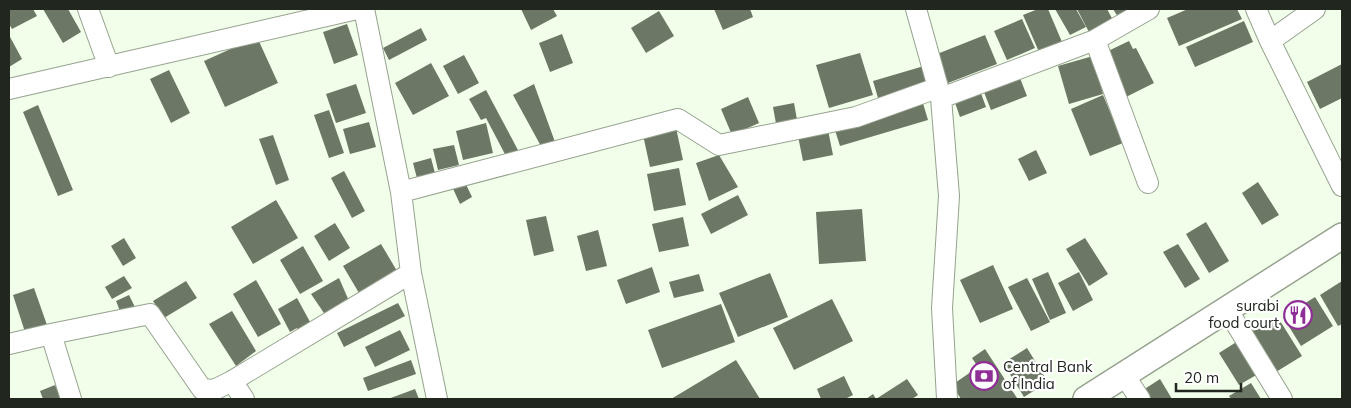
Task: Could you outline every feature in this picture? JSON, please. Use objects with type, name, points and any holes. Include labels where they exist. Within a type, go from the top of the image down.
[{"type":"street","points":[[88,9],[109,67]]},
{"type":"street","points":[[9,89],[357,9]]},
{"type":"street","points":[[364,9],[401,192],[411,273],[437,399]]},
{"type":"street","points":[[916,9],[939,93],[949,196],[942,308],[947,399]]},
{"type":"street","points":[[401,192],[678,119],[720,144],[856,118],[939,93],[1094,40],[1149,9]]},
{"type":"street","points":[[1256,9],[1342,186]]},
{"type":"street","points":[[1270,41],[1315,9]]},
{"type":"street","points":[[1094,40],[1148,183]]},
{"type":"street","points":[[1086,399],[1342,236]]},
{"type":"street","points":[[9,344],[150,314],[202,389],[214,390],[411,273]]},
{"type":"street","points":[[1227,310],[1282,399]]},
{"type":"street","points":[[51,334],[71,399]]},
{"type":"street","points":[[1124,375],[1140,399]]},
{"type":"street","points":[[232,381],[244,399]]},
{"type":"building","points":[[9,9],[33,9],[37,16],[12,29],[9,24]]},
{"type":"building","points":[[43,9],[68,9],[81,32],[63,43]]},
{"type":"building","points":[[521,9],[553,9],[557,16],[531,30]]},
{"type":"building","points":[[714,9],[750,9],[753,17],[723,30]]},
{"type":"building","points":[[1038,9],[1048,9],[1062,42],[1039,52],[1023,15]]},
{"type":"building","points":[[1055,9],[1076,9],[1086,27],[1070,35]]},
{"type":"building","points":[[1077,9],[1107,9],[1114,22],[1090,34]]},
{"type":"building","points":[[1113,9],[1134,9],[1118,17]]},
{"type":"building","points":[[1188,9],[1237,9],[1242,19],[1179,46],[1167,18]]},
{"type":"building","points":[[659,11],[674,36],[646,53],[631,28]]},
{"type":"building","points":[[1022,19],[1035,48],[1007,60],[994,31]]},
{"type":"building","points":[[1244,21],[1253,42],[1195,67],[1186,47]]},
{"type":"building","points":[[347,24],[358,55],[334,64],[323,32]]},
{"type":"building","points":[[421,28],[427,40],[389,60],[383,48]]},
{"type":"building","points":[[562,34],[573,63],[550,72],[539,43]]},
{"type":"building","points":[[9,35],[22,59],[9,67]]},
{"type":"building","points":[[985,35],[997,64],[948,83],[937,54]]},
{"type":"building","points":[[257,37],[278,83],[225,107],[204,61]]},
{"type":"building","points":[[1129,41],[1133,49],[1136,48],[1154,83],[1122,99],[1106,52]]},
{"type":"building","points":[[860,53],[873,95],[829,108],[816,65]]},
{"type":"building","points":[[464,55],[479,83],[458,94],[443,66]]},
{"type":"building","points":[[1093,56],[1103,94],[1069,104],[1058,66]]},
{"type":"building","points":[[431,63],[449,96],[413,115],[395,83]]},
{"type":"building","points":[[1342,64],[1342,98],[1320,109],[1307,82]]},
{"type":"building","points":[[924,66],[929,83],[878,98],[873,81]]},
{"type":"building","points":[[169,70],[190,113],[171,123],[150,79]]},
{"type":"building","points":[[1018,73],[1027,96],[991,110],[982,87]]},
{"type":"building","points":[[356,84],[366,113],[336,123],[326,94]]},
{"type":"building","points":[[534,84],[555,142],[542,148],[513,95]]},
{"type":"building","points":[[979,88],[986,107],[960,117],[953,97]]},
{"type":"building","points":[[486,90],[519,152],[507,158],[486,118],[481,120],[469,99]]},
{"type":"building","points":[[1103,95],[1123,143],[1090,156],[1071,109]]},
{"type":"building","points":[[748,97],[759,123],[732,135],[721,109]]},
{"type":"building","points":[[922,100],[928,120],[840,146],[834,127]]},
{"type":"building","points":[[794,103],[798,125],[777,129],[773,107]]},
{"type":"building","points":[[38,105],[73,190],[58,196],[23,112]]},
{"type":"building","points":[[329,110],[344,153],[329,158],[314,115]]},
{"type":"building","points":[[369,122],[376,147],[350,154],[343,129]]},
{"type":"building","points":[[486,123],[493,153],[463,160],[456,131]]},
{"type":"building","points":[[827,125],[833,155],[803,161],[797,131]]},
{"type":"building","points":[[676,128],[683,160],[650,167],[643,135]]},
{"type":"building","points":[[273,135],[289,180],[276,185],[259,139]]},
{"type":"building","points":[[454,145],[459,165],[438,170],[433,149]]},
{"type":"building","points":[[1036,150],[1047,173],[1029,181],[1018,159]]},
{"type":"building","points":[[719,155],[738,187],[709,201],[696,163]]},
{"type":"building","points":[[431,158],[436,177],[418,182],[413,163]]},
{"type":"building","points":[[679,168],[686,205],[654,211],[647,174]]},
{"type":"building","points":[[344,171],[365,211],[352,218],[331,178]]},
{"type":"building","points":[[462,176],[472,197],[460,204],[450,182]]},
{"type":"building","points":[[1258,182],[1279,215],[1262,225],[1242,193]]},
{"type":"building","points":[[738,195],[748,215],[711,234],[701,214]]},
{"type":"building","points":[[276,200],[298,238],[253,264],[231,227]]},
{"type":"building","points":[[862,209],[866,261],[819,264],[816,212]]},
{"type":"building","points":[[546,216],[554,251],[534,256],[526,220]]},
{"type":"building","points":[[683,217],[689,246],[659,252],[652,224]]},
{"type":"building","points":[[1206,222],[1229,261],[1209,273],[1186,234]]},
{"type":"building","points":[[335,223],[350,248],[329,261],[314,236]]},
{"type":"building","points":[[598,230],[607,266],[586,271],[577,236]]},
{"type":"building","points":[[124,238],[136,258],[123,266],[111,246]]},
{"type":"building","points":[[1085,238],[1108,274],[1089,286],[1066,249]]},
{"type":"building","points":[[381,244],[397,271],[359,293],[343,266]]},
{"type":"building","points":[[1178,244],[1200,279],[1185,288],[1163,252]]},
{"type":"building","points":[[303,246],[323,281],[300,294],[280,260]]},
{"type":"building","points":[[993,265],[1013,309],[980,323],[960,280]]},
{"type":"building","points":[[652,267],[660,292],[626,304],[617,280]]},
{"type":"building","points":[[1048,272],[1066,313],[1050,320],[1032,279]]},
{"type":"building","points":[[1079,272],[1093,300],[1073,311],[1058,283]]},
{"type":"building","points":[[770,273],[788,317],[738,337],[719,293]]},
{"type":"building","points":[[699,274],[704,291],[674,298],[669,282]]},
{"type":"building","points":[[124,276],[132,288],[112,299],[105,287]]},
{"type":"building","points":[[339,278],[349,301],[326,316],[311,294]]},
{"type":"building","points":[[1027,278],[1050,322],[1031,331],[1008,287]]},
{"type":"building","points":[[256,280],[281,324],[258,337],[233,294]]},
{"type":"building","points":[[186,281],[197,298],[164,318],[153,301]]},
{"type":"building","points":[[1342,281],[1342,324],[1338,326],[1320,295]]},
{"type":"building","points":[[34,288],[47,325],[25,332],[13,295]]},
{"type":"building","points":[[129,295],[136,309],[122,316],[116,301]]},
{"type":"building","points":[[1315,297],[1333,326],[1301,346],[1283,317]]},
{"type":"building","points":[[297,298],[315,331],[302,338],[297,328],[290,332],[278,309]]},
{"type":"building","points":[[832,299],[853,341],[794,370],[773,328]]},
{"type":"building","points":[[398,303],[405,316],[344,347],[337,333]]},
{"type":"building","points":[[721,304],[735,342],[662,368],[648,330]]},
{"type":"building","points":[[232,311],[256,351],[236,366],[209,324]]},
{"type":"building","points":[[1277,316],[1302,356],[1271,375],[1246,335]]},
{"type":"building","points":[[400,330],[410,350],[375,367],[365,347]]},
{"type":"building","points":[[1238,341],[1258,374],[1239,385],[1219,353]]},
{"type":"building","points":[[1027,348],[1048,382],[1024,397],[1003,363]]},
{"type":"building","name":"Central Bank of India","points":[[985,349],[1016,399],[961,399],[952,385],[978,367],[972,358]]},
{"type":"building","points":[[411,360],[416,374],[368,391],[363,378]]},
{"type":"building","points":[[736,360],[760,399],[671,399]]},
{"type":"building","points":[[844,376],[853,395],[845,399],[821,399],[817,389]]},
{"type":"building","points":[[907,379],[918,395],[912,399],[876,399]]},
{"type":"building","points":[[1160,379],[1172,399],[1145,399],[1140,392]]},
{"type":"building","points":[[1251,383],[1261,399],[1231,399],[1229,396]]},
{"type":"building","points":[[55,385],[61,399],[43,399],[40,391]]},
{"type":"building","points":[[415,389],[419,399],[388,399]]},
{"type":"building","points":[[873,394],[876,399],[866,399]]},
{"type":"place","name":"surabi food court","points":[[1298,315]]},
{"type":"place","name":"Central Bank of India","points":[[984,376]]}]
